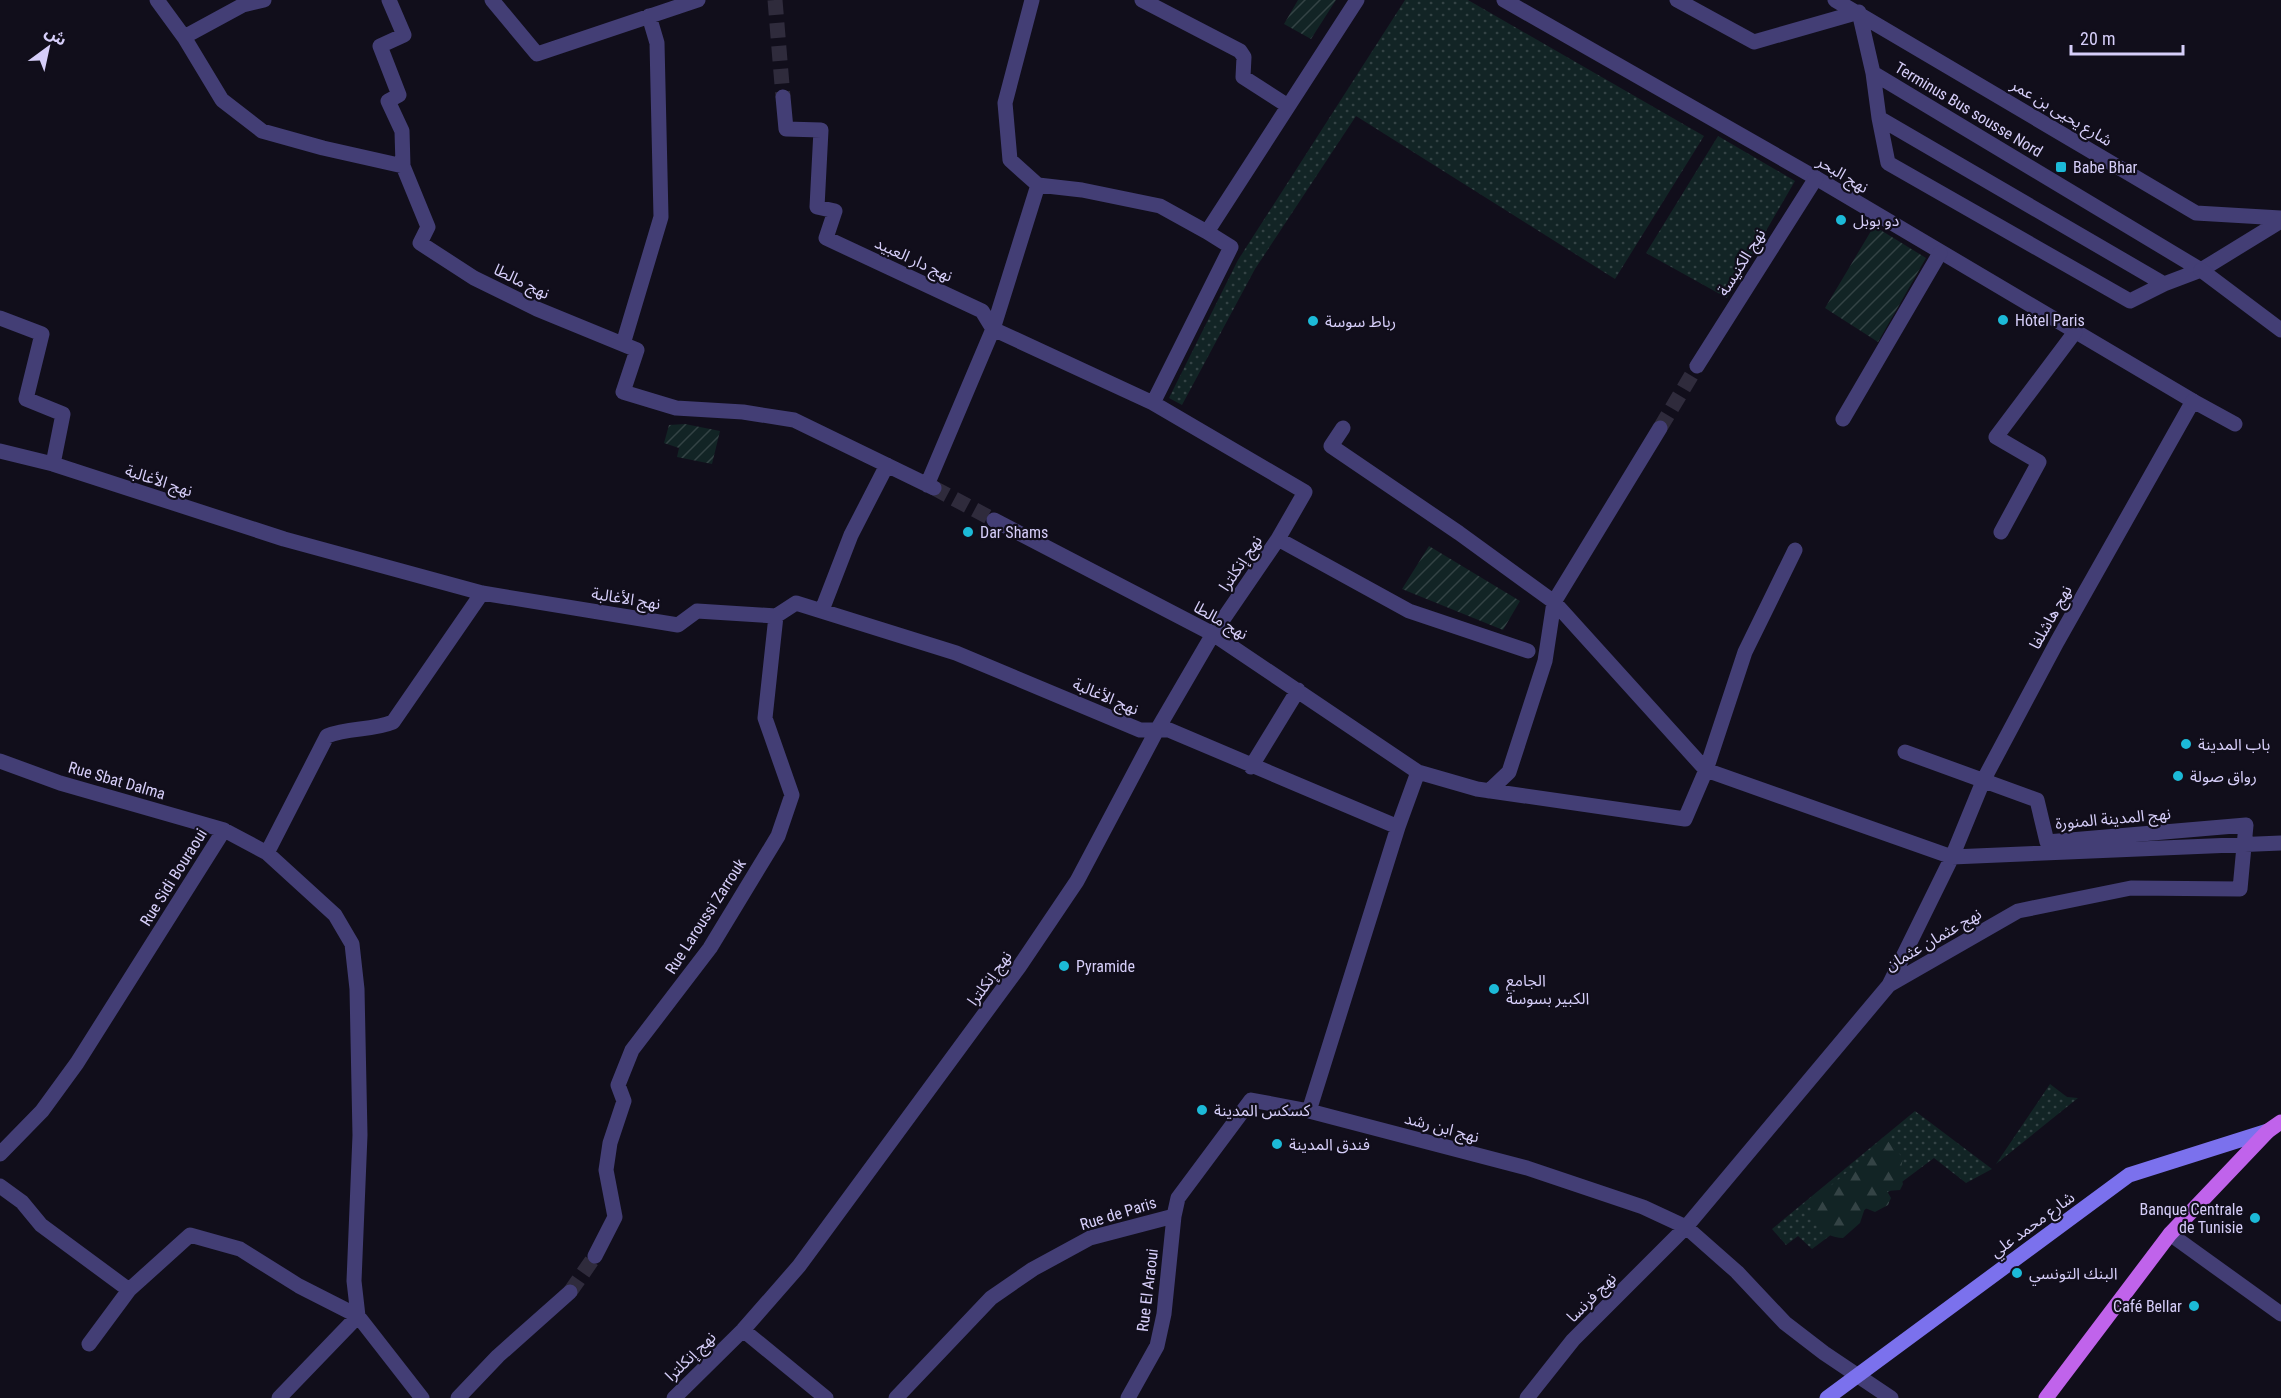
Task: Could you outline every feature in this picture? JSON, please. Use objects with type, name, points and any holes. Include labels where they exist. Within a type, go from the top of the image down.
[{"type":"main road","name":"شارع محمد علي","points":[[1827,1398],[2129,1175],[2268,1131],[2281,1122]]},
{"type":"main road","points":[[2046,1398],[2169,1234],[2268,1131]]},
{"type":"street","points":[[156,0],[184,37],[222,100],[262,131],[323,148],[403,166],[402,132],[388,101],[399,95],[380,46],[404,35],[389,0]]},
{"type":"street","points":[[184,37],[243,5],[264,0]]},
{"type":"street","points":[[492,0],[537,54],[698,0]]},
{"type":"street","points":[[1032,0],[1005,103],[1010,160],[1038,185],[1082,190],[1160,206],[1231,247],[1153,403]]},
{"type":"street","points":[[1142,0],[1240,51],[1244,57],[1243,77],[1288,106]]},
{"type":"street","points":[[1207,232],[1357,0]]},
{"type":"street","name":"نهج البحر","points":[[1504,0],[1816,178],[2074,332],[2235,424]]},
{"type":"street","points":[[1677,0],[1755,42],[1859,12]]},
{"type":"street","name":"شارع يحيى بن عمر","points":[[1835,0],[1859,12],[2196,213],[2281,220]]},
{"type":"street","name":"Terminus Bus sousse Nord","points":[[1859,12],[1873,73],[1888,163],[2130,301],[2164,284],[2201,270],[2281,220]]},
{"type":"street","points":[[650,16],[657,43],[661,217],[623,344],[637,350],[623,392],[676,408],[743,411],[794,420],[931,486],[993,329],[1038,185]]},
{"type":"street","name":"Terminus Bus sousse Nord","points":[[1873,73],[2201,270]]},
{"type":"street","name":"نهج دار العبيد","points":[[783,97],[786,129],[821,130],[817,207],[835,210],[826,238],[982,311],[993,329],[1153,403]]},
{"type":"street","points":[[1879,118],[2164,284]]},
{"type":"street","name":"نهج مالطا","points":[[403,166],[428,227],[420,243],[495,288],[537,309],[623,344]]},
{"type":"street","name":"نهج الكنيسة","points":[[1697,366],[1816,178]]},
{"type":"street","points":[[1843,419],[1941,253]]},
{"type":"street","points":[[2201,270],[2281,330]]},
{"type":"street","points":[[0,318],[42,334],[26,399],[63,414],[53,464]]},
{"type":"street","points":[[2001,532],[2039,462],[1996,437],[2074,332]]},
{"type":"street","name":"نهج هاشلفا","points":[[1889,985],[1952,857],[1984,780],[2056,642],[2193,401]]},
{"type":"street","name":"نهج إنكلترا","points":[[674,1398],[742,1330],[807,1257],[1019,967],[1077,881],[1157,730],[1213,634],[1278,539],[1305,492],[1153,403]]},
{"type":"street","points":[[1343,428],[1331,446],[1459,532],[1554,602],[1706,770],[1952,857],[2281,843]]},
{"type":"street","points":[[1489,791],[1509,772],[1545,661],[1554,602],[1660,428]]},
{"type":"street","name":"نهج الأغالبة","points":[[0,451],[53,464],[284,539],[482,593],[678,625],[697,611],[776,616],[795,603],[822,610],[956,653],[1140,730],[1169,730],[1251,767],[1398,827]]},
{"type":"street","points":[[822,610],[851,536],[887,465]]},
{"type":"street","name":"نهج مالطا","points":[[994,520],[1213,634],[1418,772],[1489,791],[1685,819],[1706,770]]},
{"type":"street","points":[[1278,539],[1409,611],[1528,651]]},
{"type":"street","points":[[1706,770],[1745,652],[1796,550]]},
{"type":"street","points":[[267,853],[327,736],[343,729],[377,728],[393,722],[482,593]]},
{"type":"street","name":"Rue Laroussi Zarrouk","points":[[595,1256],[615,1217],[606,1170],[610,1143],[624,1101],[618,1084],[632,1050],[710,948],[778,836],[792,795],[765,718],[776,616]]},
{"type":"street","points":[[1251,767],[1298,690]]},
{"type":"street","points":[[1905,752],[1984,780]]},
{"type":"street","name":"Rue Sbat Dalma","points":[[0,761],[60,783],[224,830]]},
{"type":"street","points":[[1309,1111],[1398,827],[1418,772]]},
{"type":"street","name":"نهج المدينة المنورة","points":[[1984,780],[2037,800],[2047,842],[2246,825]]},
{"type":"street","name":"نهج عثمان عثمان","points":[[1686,1227],[1889,985],[2018,911],[2131,888],[2240,889],[2246,825]]},
{"type":"street","name":"Rue Sidi Bouraoui","points":[[0,1154],[42,1112],[77,1063],[224,830],[267,853],[335,915],[352,944],[357,989],[360,1135],[354,1281],[358,1316]]},
{"type":"street","name":"Rue de Paris","points":[[896,1398],[991,1298],[1033,1269],[1090,1238],[1174,1216],[1178,1198],[1251,1100],[1309,1111]]},
{"type":"street","name":"نهج ابن رشد","points":[[1309,1111],[1527,1168],[1643,1207],[1686,1227],[1737,1272],[1785,1323],[1891,1398]]},
{"type":"street","points":[[0,1186],[22,1202],[41,1225],[129,1290]]},
{"type":"street","name":"Rue El Araoui","points":[[1128,1398],[1157,1346],[1164,1314],[1174,1216]]},
{"type":"street","name":"نهج فرنسا","points":[[1527,1398],[1573,1340],[1686,1227]]},
{"type":"street","points":[[2169,1234],[2281,1314]]},
{"type":"street","points":[[89,1344],[129,1290],[190,1235],[240,1249],[299,1287],[358,1316],[422,1398]]},
{"type":"street","points":[[458,1398],[498,1356],[570,1292]]},
{"type":"street","points":[[279,1398],[358,1316]]},
{"type":"street","points":[[742,1330],[826,1398]]},
{"type":"green space","points":[[1298,0],[1336,0],[1311,39],[1284,24]]},
{"type":"green space","points":[[1405,0],[1468,0],[1704,136],[1615,279],[1356,116],[1255,269],[1182,405],[1169,398],[1238,260]]},
{"type":"green space","points":[[1718,136],[1795,181],[1727,298],[1646,253]]},
{"type":"green space","points":[[1874,226],[1926,258],[1878,342],[1825,308]]},
{"type":"green space","points":[[685,424],[720,431],[712,464],[677,457],[679,448],[664,443],[669,425]]},
{"type":"green space","points":[[1429,546],[1520,601],[1503,630],[1402,589]]},
{"type":"green space","points":[[2050,1084],[2067,1097],[2078,1098],[1996,1164]]},
{"type":"green space","points":[[1915,1111],[1992,1169],[1966,1183],[1934,1158],[1812,1249],[1798,1236],[1786,1245],[1772,1229]]},
{"type":"green space","points":[[1887,1140],[1903,1158],[1900,1173],[1903,1184],[1900,1190],[1887,1191],[1891,1198],[1888,1205],[1875,1212],[1865,1208],[1860,1223],[1843,1238],[1829,1235],[1814,1221],[1813,1200]]},
{"type":"tunnel","points":[[775,0],[783,97]]},
{"type":"tunnel","points":[[1660,428],[1697,366]]},
{"type":"tunnel","points":[[934,488],[994,520]]},
{"type":"tunnel","points":[[570,1292],[595,1256]]},
{"type":"place","name":"Babe Bhar","points":[[2061,167]]},
{"type":"place","name":"دو بوبل","points":[[1841,220]]},
{"type":"place","name":"Hôtel Paris","points":[[2003,320]]},
{"type":"place","name":"رباط سوسة","points":[[1313,321]]},
{"type":"place","name":"Dar Shams","points":[[968,532]]},
{"type":"place","name":"باب المدينة","points":[[2186,744]]},
{"type":"place","name":"رواق صولة","points":[[2178,776]]},
{"type":"place","name":"Pyramide","points":[[1064,966]]},
{"type":"place","name":"الجامع الكبير بسوسة","points":[[1494,989]]},
{"type":"place","name":"كسكس المدينة","points":[[1202,1110]]},
{"type":"place","name":"فندق المدينة","points":[[1277,1144]]},
{"type":"place","name":"Banque Centrale de Tunisie","points":[[2255,1218]]},
{"type":"place","name":"البنك التونسي","points":[[2017,1273]]},
{"type":"place","name":"Café Bellar","points":[[2194,1306]]}]
